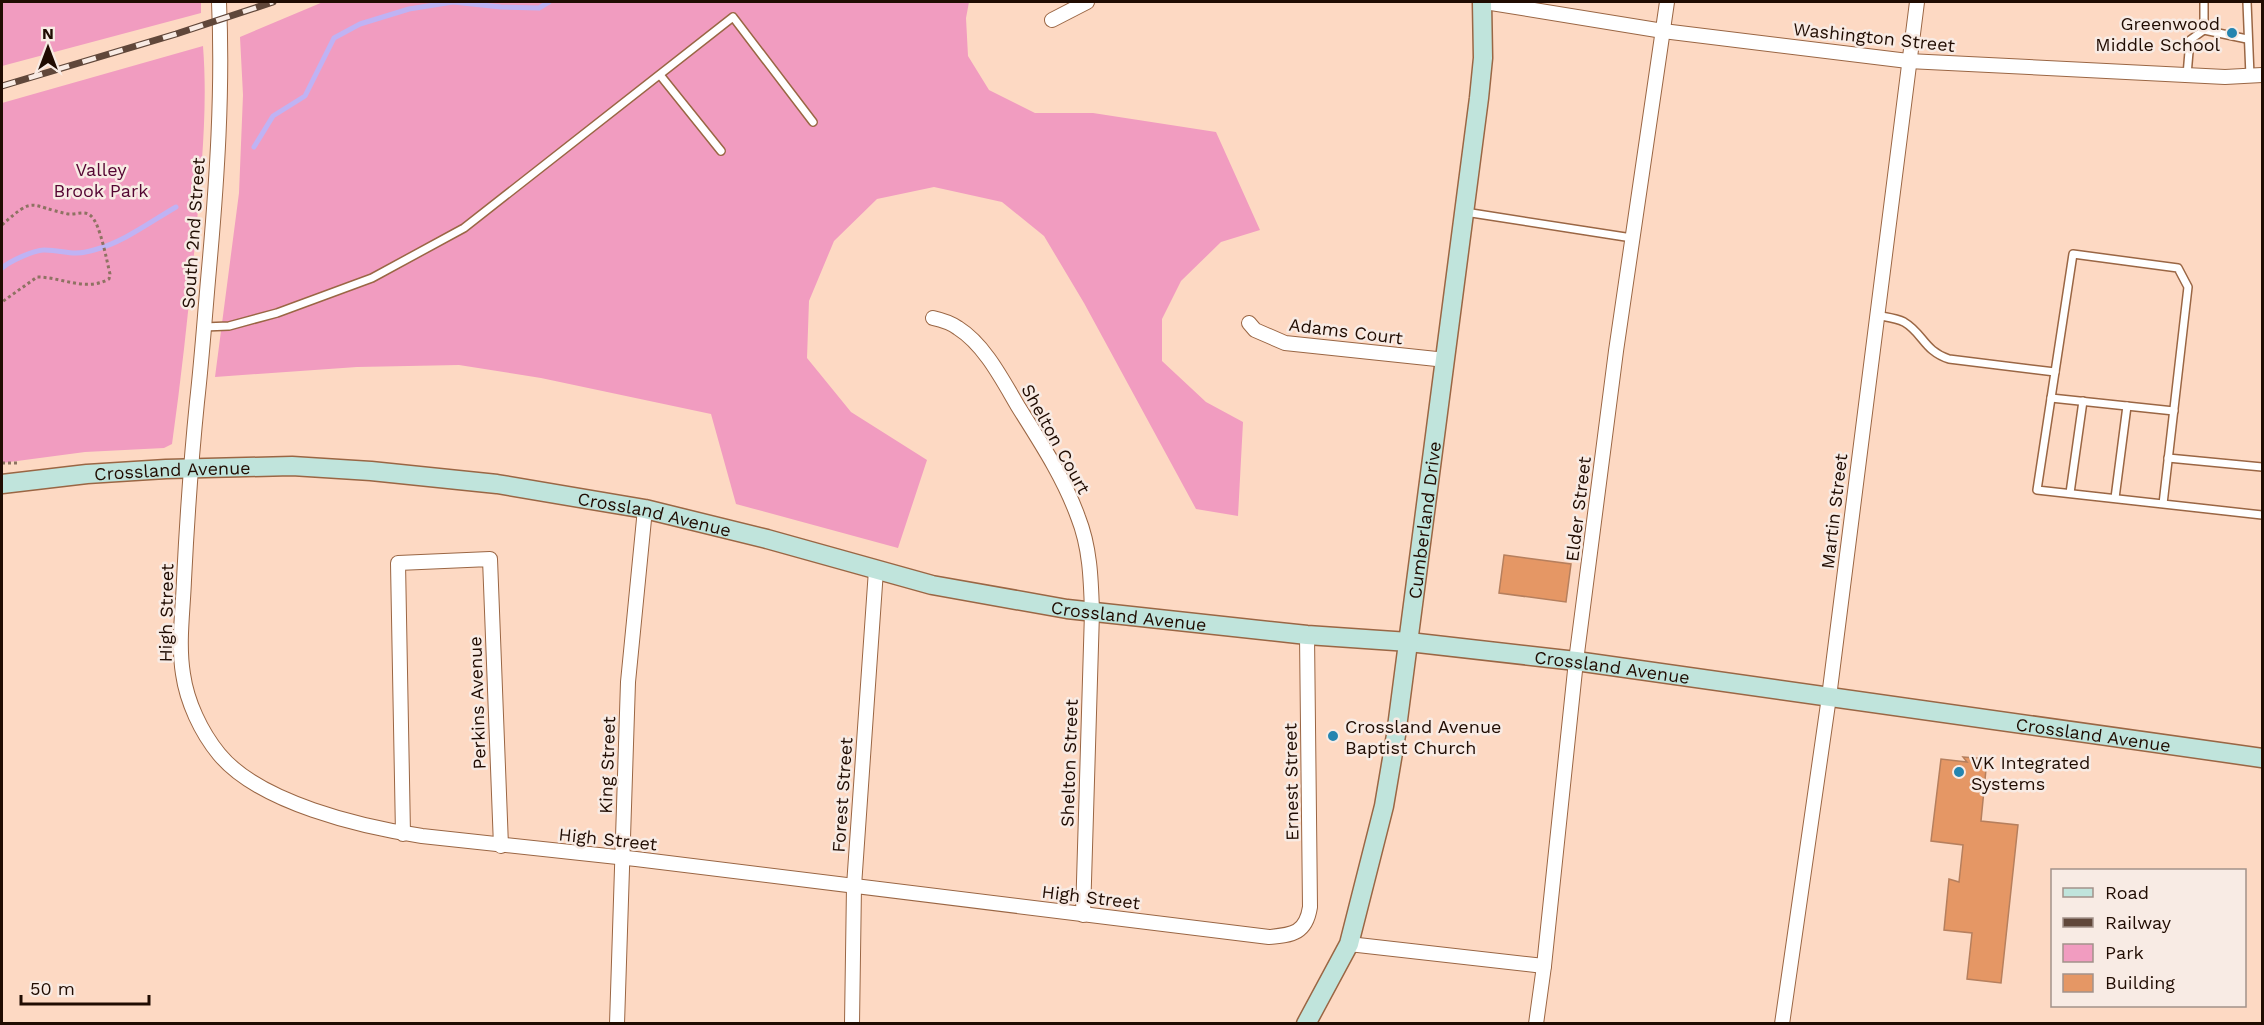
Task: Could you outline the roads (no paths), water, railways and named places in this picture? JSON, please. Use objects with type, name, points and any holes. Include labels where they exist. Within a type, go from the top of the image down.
[{"type":"main road","name":"Cumberland Drive","points":[[1306,1023],[1349,944],[1384,806],[1409,642],[1465,212],[1483,58],[1484,2]]},
{"type":"main road","name":"Crossland Avenue","points":[[2,484],[87,474],[190,467],[292,466],[381,472],[497,484],[645,509],[767,539],[932,585],[998,598],[1092,612],[1307,635],[1409,642],[1576,661],[2262,758]]},
{"type":"street","name":"South 2nd Street","points":[[190,467],[217,171],[219,2]]},
{"type":"street","points":[[1052,20],[1087,2]]},
{"type":"street","name":"Washington Street","points":[[1484,2],[1663,31],[1908,61],[2187,75],[2256,76]]},
{"type":"street","name":"Elder Street","points":[[1536,1023],[1576,661],[1616,351],[1667,2]]},
{"type":"street","name":"Martin Street","points":[[1782,1023],[1829,697],[1917,2]]},
{"type":"street","name":"Shelton Court","points":[[933,318],[945,320],[972,339],[1002,380],[1068,492],[1084,535],[1089,562],[1092,612]]},
{"type":"street","name":"Adams Court","points":[[1249,323],[1255,330],[1285,343],[1446,360]]},
{"type":"street","name":"High Street","points":[[190,467],[181,658],[188,694],[206,735],[235,771],[256,785],[318,811],[403,834],[622,858],[1269,937],[1294,933],[1303,926]]},
{"type":"street","name":"King Street","points":[[616,1023],[628,682],[645,509]]},
{"type":"street","name":"Perkins Avenue","points":[[403,834],[398,563],[490,559],[501,846]]},
{"type":"street","name":"Forest Street","points":[[852,1023],[854,886],[876,570]]},
{"type":"street","name":"Shelton Street","points":[[1083,915],[1092,612]]},
{"type":"street","name":"Ernest Street","points":[[1303,926],[1308,917],[1311,891],[1307,635]]},
{"type":"street","points":[[1349,944],[1544,966]]},
{"type":"lane","points":[[2204,2],[2204,30]]},
{"type":"lane","points":[[2247,2],[2247,39],[2256,76]]},
{"type":"lane","points":[[204,327],[229,326],[277,314],[372,278],[464,228],[733,17],[813,122]]},
{"type":"lane","points":[[2187,75],[2190,40],[2204,30],[2247,39]]},
{"type":"lane","points":[[660,75],[721,151]]},
{"type":"lane","points":[[1465,212],[1632,238]]},
{"type":"lane","points":[[2163,504],[2188,287],[2178,268],[2073,254],[2037,490],[2070,493],[2163,504],[2262,515]]},
{"type":"lane","points":[[1876,315],[1906,323],[1932,351],[1948,358],[2055,372]]},
{"type":"lane","points":[[2051,398],[2174,411]]},
{"type":"lane","points":[[2070,493],[2083,401]]},
{"type":"lane","points":[[2115,498],[2127,406]]},
{"type":"lane","points":[[2168,458],[2262,467]]},
{"type":"waterway","points":[[254,147],[273,116],[305,96],[334,38],[360,24],[409,9],[453,2],[539,8],[549,2]]},
{"type":"waterway","points":[[2,268],[22,256],[40,250],[68,253],[94,250],[126,237],[176,207]]},
{"type":"railway","points":[[2,86],[176,34],[273,2]]},
{"type":"place","name":"Greenwood Middle School","points":[[2232,33]]},
{"type":"place","name":"Crossland Avenue Baptist Church","points":[[1333,736]]},
{"type":"place","name":"VK Integrated Systems","points":[[1959,772]]},
{"type":"park label","name":"Valley Brook Park","points":[[101,180]]}]
